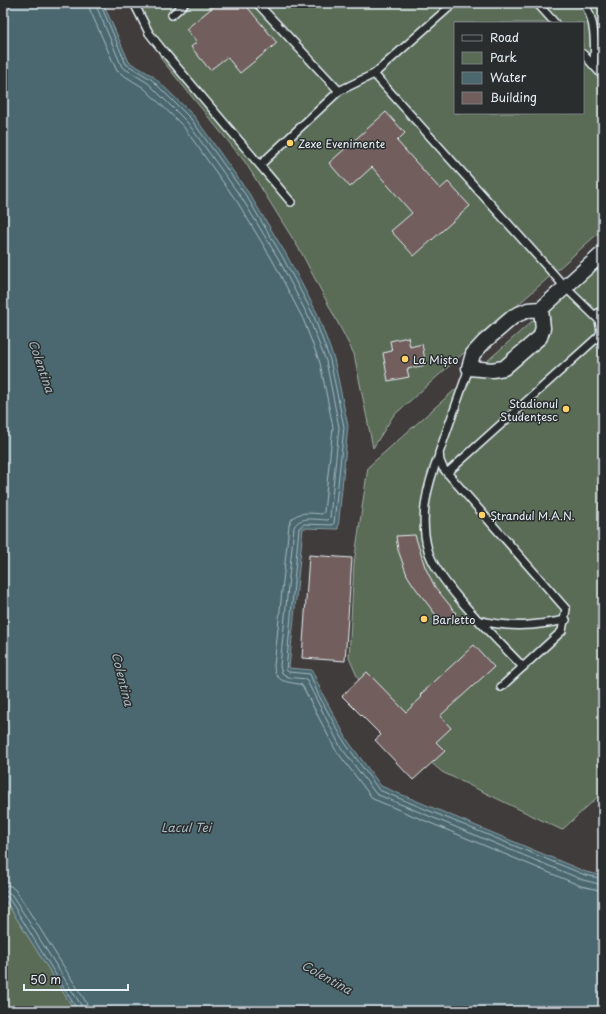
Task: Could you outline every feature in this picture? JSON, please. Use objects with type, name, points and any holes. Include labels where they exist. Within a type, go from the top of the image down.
[{"type":"street","points":[[541,309],[543,328],[540,337],[504,368],[492,370],[469,368],[473,354],[484,342],[514,316],[528,310],[541,309],[603,253]]},
{"type":"lane","points":[[134,3],[149,33],[160,47],[261,164],[291,202]]},
{"type":"lane","points":[[172,15],[186,3]]},
{"type":"lane","points":[[257,3],[339,91]]},
{"type":"lane","points":[[261,164],[339,91],[374,74],[454,3]]},
{"type":"lane","points":[[537,3],[554,22]]},
{"type":"lane","points":[[584,3],[589,10],[595,43],[594,66]]},
{"type":"lane","points":[[584,55],[603,76]]},
{"type":"lane","points":[[374,74],[565,287],[595,315],[601,325],[599,336],[447,473]]},
{"type":"lane","points":[[595,315],[603,310]]},
{"type":"lane","points":[[469,368],[430,478],[424,503],[424,524],[428,550],[437,570],[452,590],[523,667]]},
{"type":"lane","points":[[439,453],[440,461],[447,473],[566,609],[566,620],[562,631],[500,687]]},
{"type":"lane","points":[[481,621],[501,626],[527,627],[566,620]]},
{"type":"green space","points":[[137,3],[603,3],[603,229],[393,416],[373,448],[354,354],[301,252],[245,162],[162,60]]},
{"type":"green space","name":"Ștrandul M.A.N.","points":[[603,258],[603,792],[562,830],[442,772],[413,747],[364,692],[349,658],[354,563],[368,467]]},
{"type":"green space","points":[[3,897],[75,1011],[3,1011]]},
{"type":"water","name":"Lacul Tei","points":[[3,3],[103,3],[129,62],[153,76],[194,116],[250,195],[286,254],[317,313],[334,359],[348,426],[338,529],[303,528],[289,668],[312,670],[322,693],[348,741],[381,786],[586,872],[603,876],[603,1011],[75,1011],[3,897]]},
{"type":"building","points":[[218,3],[244,3],[277,43],[240,73],[227,57],[210,70],[191,47],[197,42],[186,29]]},
{"type":"building","points":[[386,112],[405,133],[397,141],[440,189],[448,182],[470,206],[414,256],[391,231],[412,213],[372,167],[350,187],[329,163]]},
{"type":"building","name":"La Mișto","points":[[408,337],[410,347],[422,344],[426,365],[407,369],[409,377],[388,381],[383,353],[392,351],[390,341]]},
{"type":"building","points":[[415,535],[425,567],[435,587],[456,613],[442,623],[407,575],[398,550],[396,536]]},
{"type":"building","points":[[309,555],[352,558],[345,661],[302,658]]},
{"type":"building","points":[[474,645],[494,667],[440,716],[451,728],[436,742],[445,751],[413,780],[375,740],[381,735],[342,696],[367,672],[406,712],[422,697],[420,695]]},
{"type":"place","name":"Zexe Evenimente","points":[[290,143]]},
{"type":"place","name":"La Mișto","points":[[405,359]]},
{"type":"place","name":"Stadionul Studențesc","points":[[566,409]]},
{"type":"place","name":"Ștrandul M.A.N.","points":[[482,515]]},
{"type":"place","name":"Barletto","points":[[424,619]]},
{"type":"water label","name":"Colentina","points":[[42,366]]},
{"type":"water label","name":"Colentina","points":[[123,679]]},
{"type":"water label","name":"Colentina","points":[[327,977]]}]
